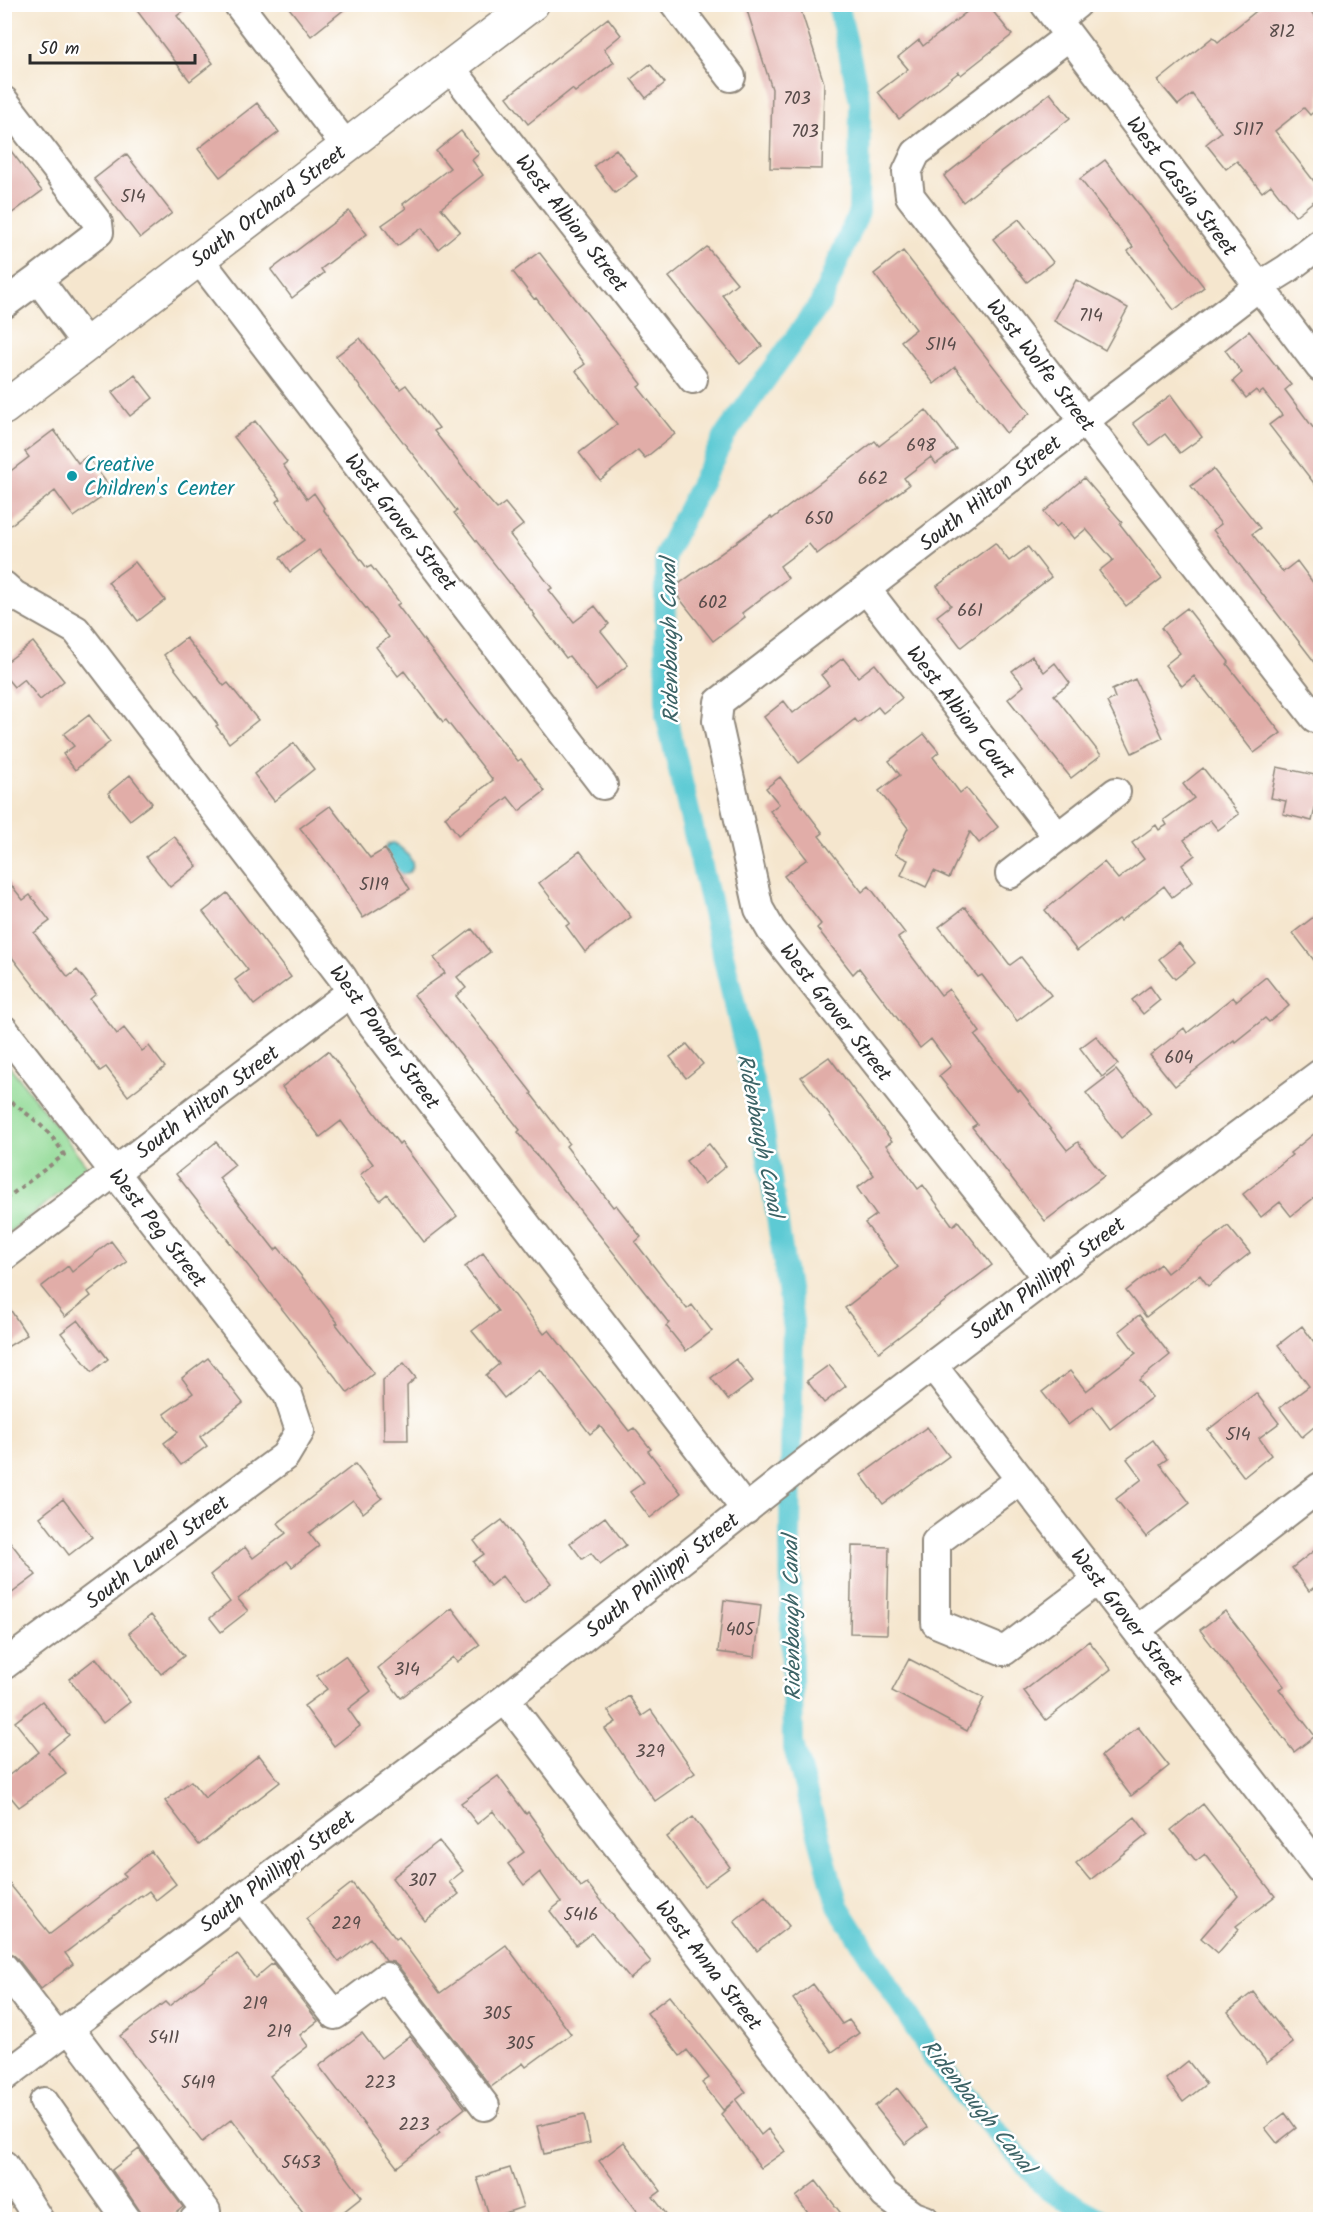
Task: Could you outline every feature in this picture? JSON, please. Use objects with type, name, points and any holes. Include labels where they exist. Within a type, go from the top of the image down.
[{"type":"main road","name":"South Orchard Street","points":[[4,408],[532,4]]},
{"type":"street","points":[[238,4],[346,147]]},
{"type":"street","points":[[675,4],[731,77]]},
{"type":"street","name":"West Cassia Street","points":[[1062,16],[1258,287],[1320,367]]},
{"type":"street","name":"West Wolfe Street","points":[[1062,16],[916,153],[907,172],[910,196],[1315,718],[1320,720]]},
{"type":"street","name":"West Albion Street","points":[[450,67],[693,380]]},
{"type":"street","points":[[4,101],[98,223],[99,232],[4,304]]},
{"type":"street","name":"South Hilton Street","points":[[718,702],[1258,287],[1320,244]]},
{"type":"street","name":"West Grover Street","points":[[199,260],[603,785]]},
{"type":"street","points":[[38,279],[87,345]]},
{"type":"street","name":"West Ponder Street","points":[[4,586],[14,595],[76,630],[342,977],[372,1024],[746,1510]]},
{"type":"street","name":"West Albion Court","points":[[866,589],[1057,836]]},
{"type":"street","name":"West Grover Street","points":[[718,702],[717,721],[759,909],[771,930],[1047,1278]]},
{"type":"street","points":[[1010,874],[1116,792]]},
{"type":"street","name":"South Hilton Street","points":[[4,1256],[351,993]]},
{"type":"street","name":"West Peg Street","points":[[4,1030],[288,1395],[300,1431]]},
{"type":"street","name":"South Phillippi Street","points":[[4,2077],[504,1699],[812,1457],[1320,1074]]},
{"type":"street","name":"West Grover Street","points":[[933,1366],[1320,1869]]},
{"type":"street","name":"South Laurel Street","points":[[4,1665],[285,1456],[300,1431]]},
{"type":"street","points":[[1020,1480],[936,1542],[936,1623],[1004,1650],[1098,1580]]},
{"type":"street","points":[[1136,1629],[1320,1487]]},
{"type":"street","name":"West Anna Street","points":[[504,1699],[885,2195],[916,2218]]},
{"type":"street","points":[[242,1897],[335,2014],[386,1977],[485,2106]]},
{"type":"street","points":[[4,1968],[63,2032],[206,2211],[194,2220]]},
{"type":"street","points":[[44,2102],[127,2220]]},
{"type":"street","points":[[4,2165],[39,2220]]},
{"type":"path","points":[[4,1097],[27,1112],[43,1127],[64,1155],[4,1200]]},
{"type":"green space","points":[[5,1060],[90,1170],[5,1235]]},
{"type":"water","points":[[393,843],[411,860],[413,865],[407,873],[399,875],[384,851],[387,845]]},
{"type":"building","points":[[132,4],[192,4],[177,16],[213,63],[190,81]]},
{"type":"building","points":[[286,4],[351,4],[311,36]]},
{"type":"building","points":[[745,4],[799,4],[824,83],[822,169],[770,168],[772,89]]},
{"type":"building","points":[[977,4],[987,4],[1012,35],[961,75],[959,72],[899,119],[878,92],[908,69],[898,57],[919,40],[923,46]]},
{"type":"building","points":[[1265,4],[1305,4],[1320,23],[1320,106],[1310,115],[1304,108],[1275,131],[1320,189],[1320,196],[1295,216],[1271,185],[1262,192],[1237,161],[1226,169],[1206,144],[1221,132],[1192,94],[1178,105],[1158,81],[1213,37],[1218,42]]},
{"type":"building","points":[[608,18],[621,35],[604,49],[614,62],[575,92],[572,89],[528,124],[507,97]]},
{"type":"building","points":[[650,64],[665,83],[646,98],[631,79]]},
{"type":"building","points":[[1050,93],[1070,118],[963,202],[944,176]]},
{"type":"building","points":[[257,103],[279,132],[220,177],[198,149]]},
{"type":"building","points":[[461,131],[479,154],[472,160],[483,175],[441,208],[460,231],[438,249],[422,228],[397,246],[382,225],[406,208],[403,204],[450,168],[436,151]]},
{"type":"building","points":[[4,142],[42,191],[4,219]]},
{"type":"building","points":[[616,149],[637,176],[615,193],[594,166]]},
{"type":"building","points":[[126,154],[172,213],[140,238],[94,179]]},
{"type":"building","points":[[1105,160],[1204,287],[1174,310],[1128,251],[1133,247],[1080,179]]},
{"type":"building","points":[[349,211],[367,234],[321,269],[324,273],[292,298],[271,270]]},
{"type":"building","points":[[1019,219],[1053,262],[1027,282],[993,239]]},
{"type":"building","points":[[707,247],[737,283],[722,295],[762,346],[740,364],[669,277]]},
{"type":"building","points":[[903,251],[1030,413],[1006,433],[955,367],[934,384],[901,341],[916,329],[874,274]]},
{"type":"building","points":[[539,252],[642,384],[638,387],[675,434],[645,458],[638,450],[600,480],[579,453],[617,424],[576,371],[585,364],[536,298],[534,299],[513,272]]},
{"type":"building","points":[[1076,280],[1128,308],[1105,350],[1054,321]]},
{"type":"building","points":[[1249,331],[1291,385],[1285,390],[1320,437],[1320,491],[1269,425],[1282,415],[1263,391],[1259,394],[1256,390],[1246,398],[1233,381],[1242,373],[1225,350]]},
{"type":"building","points":[[360,338],[400,389],[406,385],[439,428],[434,431],[481,491],[497,509],[505,503],[523,525],[510,535],[552,588],[549,590],[574,622],[595,606],[609,624],[601,631],[628,665],[596,690],[569,656],[566,658],[454,513],[457,511],[336,356]]},
{"type":"building","points":[[135,375],[153,398],[130,416],[112,393]]},
{"type":"building","points":[[1171,395],[1202,437],[1180,453],[1165,434],[1150,445],[1133,423]]},
{"type":"building","points":[[926,410],[956,449],[936,464],[931,457],[904,478],[909,485],[817,554],[809,544],[780,566],[788,578],[742,613],[745,617],[713,641],[672,589],[771,517],[772,519],[875,441],[879,446]]},
{"type":"building","points":[[255,421],[287,462],[283,465],[307,499],[314,493],[323,509],[367,568],[371,566],[400,603],[397,605],[470,701],[518,761],[521,759],[545,791],[519,811],[508,797],[458,835],[445,817],[493,780],[446,720],[443,722],[404,671],[398,676],[376,647],[389,637],[319,550],[290,572],[280,558],[304,540],[276,502],[281,499],[234,437]]},
{"type":"building","name":"Creative Children's Center","points":[[54,430],[78,463],[87,456],[112,490],[74,517],[55,491],[4,530],[4,476],[29,457],[25,452]]},
{"type":"building","points":[[1213,469],[1260,528],[1252,534],[1283,572],[1297,561],[1320,592],[1320,669],[1213,530],[1221,524],[1191,486]]},
{"type":"building","points":[[1084,478],[1122,522],[1120,524],[1162,578],[1126,606],[1099,571],[1113,560],[1086,529],[1074,539],[1061,523],[1056,527],[1044,512]]},
{"type":"building","points":[[995,543],[1009,561],[1028,547],[1051,577],[961,647],[937,616],[951,605],[937,586]]},
{"type":"building","points":[[135,562],[165,600],[138,621],[108,582]]},
{"type":"building","points":[[1187,608],[1281,733],[1254,753],[1194,676],[1182,686],[1165,665],[1180,653],[1161,628]]},
{"type":"building","points":[[186,638],[224,686],[228,683],[258,720],[229,743],[216,726],[218,725],[164,655]]},
{"type":"building","points":[[33,642],[64,681],[40,700],[24,679],[14,687],[4,675],[4,664]]},
{"type":"building","points":[[1032,656],[1044,672],[1055,663],[1070,683],[1054,695],[1101,755],[1071,778],[1008,699],[1024,686],[1012,671]]},
{"type":"building","points":[[843,658],[858,677],[875,664],[902,698],[883,713],[878,707],[858,723],[855,719],[799,763],[764,717],[784,701],[793,713],[829,685],[821,675]]},
{"type":"building","points":[[1135,679],[1163,738],[1132,753],[1107,702],[1115,698],[1112,690]]},
{"type":"building","points":[[89,715],[110,742],[75,770],[63,754],[74,746],[64,734]]},
{"type":"building","points":[[924,734],[939,752],[933,757],[960,793],[966,788],[998,827],[979,843],[970,832],[949,878],[934,871],[926,887],[901,875],[908,860],[895,854],[908,828],[879,791],[900,775],[889,761]]},
{"type":"building","points":[[294,743],[314,769],[274,801],[254,774]]},
{"type":"building","points":[[1277,767],[1320,776],[1320,809],[1315,808],[1312,821],[1283,814],[1286,801],[1271,798]]},
{"type":"building","points":[[1203,768],[1239,814],[1218,830],[1210,820],[1184,840],[1195,855],[1182,865],[1193,881],[1172,897],[1164,886],[1077,951],[1045,910],[1104,862],[1118,879],[1144,859],[1132,843],[1156,825],[1159,830],[1167,825],[1164,820],[1194,798],[1183,784]]},
{"type":"building","points":[[130,775],[152,803],[130,820],[108,793]]},
{"type":"building","points":[[780,777],[823,833],[819,836],[862,892],[869,886],[905,933],[898,938],[941,995],[949,989],[980,1032],[975,1036],[1018,1091],[1020,1090],[1067,1150],[1078,1142],[1104,1176],[1045,1221],[972,1127],[977,1124],[939,1076],[951,1066],[931,1039],[920,1048],[859,968],[853,974],[817,928],[821,924],[784,876],[807,859],[770,811],[779,804],[766,788]]},
{"type":"building","points":[[330,806],[370,858],[385,849],[410,889],[363,918],[332,869],[300,828]]},
{"type":"building","points":[[174,836],[197,866],[170,887],[146,857]]},
{"type":"building","points":[[580,851],[631,917],[585,952],[566,926],[570,923],[539,883]]},
{"type":"building","points":[[4,876],[23,900],[30,895],[50,921],[34,933],[68,977],[77,970],[96,994],[90,999],[117,1034],[124,1028],[142,1051],[149,1046],[165,1067],[128,1096],[106,1067],[100,1071],[4,947]]},
{"type":"building","points":[[227,893],[291,977],[254,1005],[235,980],[248,970],[203,912]]},
{"type":"building","points":[[965,907],[1010,965],[1021,957],[1051,995],[1017,1021],[982,975],[978,977],[939,927]]},
{"type":"building","points":[[1320,912],[1320,968],[1293,933]]},
{"type":"building","points":[[472,929],[490,952],[457,977],[466,988],[456,996],[569,1143],[566,1146],[613,1207],[616,1205],[641,1237],[635,1242],[687,1309],[692,1305],[712,1331],[686,1351],[666,1326],[669,1323],[518,1132],[520,1130],[414,995],[445,973],[434,958]]},
{"type":"building","points":[[1179,943],[1195,963],[1175,979],[1159,959]]},
{"type":"building","points":[[1266,977],[1289,1006],[1269,1022],[1265,1018],[1175,1086],[1150,1055],[1184,1028],[1187,1033],[1233,997],[1236,1001]]},
{"type":"building","points":[[1150,986],[1160,1000],[1143,1014],[1132,1000]]},
{"type":"building","points":[[1096,1036],[1118,1064],[1102,1077],[1080,1048]]},
{"type":"building","points":[[687,1044],[703,1064],[686,1078],[670,1057]]},
{"type":"building","points":[[328,1051],[457,1216],[424,1242],[387,1194],[380,1200],[360,1175],[373,1164],[341,1121],[320,1137],[282,1087]]},
{"type":"building","points":[[829,1057],[892,1141],[886,1145],[918,1189],[923,1185],[953,1226],[958,1221],[992,1265],[879,1352],[845,1308],[898,1267],[865,1223],[876,1215],[857,1188],[874,1175],[801,1077]]},
{"type":"building","points":[[1116,1070],[1151,1114],[1121,1138],[1086,1093]]},
{"type":"building","points":[[1320,1129],[1320,1193],[1291,1216],[1280,1202],[1261,1217],[1243,1194],[1292,1155],[1290,1153]]},
{"type":"building","points":[[216,1142],[235,1165],[219,1178],[275,1250],[278,1247],[316,1294],[374,1373],[348,1393],[176,1174]]},
{"type":"building","points":[[709,1144],[726,1166],[704,1184],[686,1161]]},
{"type":"building","points":[[1228,1226],[1250,1253],[1208,1286],[1200,1275],[1146,1317],[1126,1291],[1160,1264],[1167,1273]]},
{"type":"building","points":[[111,1241],[127,1262],[88,1292],[91,1296],[65,1317],[41,1287],[68,1266],[72,1272]]},
{"type":"building","points":[[483,1253],[544,1334],[549,1330],[629,1431],[634,1428],[651,1449],[648,1451],[681,1493],[650,1518],[630,1492],[644,1482],[600,1426],[590,1434],[540,1369],[504,1398],[486,1375],[499,1364],[472,1331],[498,1311],[465,1267]]},
{"type":"building","points":[[4,1300],[27,1335],[4,1349]]},
{"type":"building","points":[[1139,1315],[1170,1355],[1139,1380],[1152,1397],[1110,1429],[1093,1406],[1068,1425],[1042,1392],[1070,1371],[1086,1391],[1136,1353],[1119,1331]]},
{"type":"building","points":[[78,1320],[108,1359],[92,1372],[61,1333]]},
{"type":"building","points":[[1302,1326],[1320,1350],[1320,1422],[1302,1437],[1280,1408],[1309,1386],[1278,1345]]},
{"type":"building","points":[[208,1358],[243,1403],[200,1437],[207,1446],[181,1465],[164,1443],[178,1432],[164,1414],[193,1393],[182,1378]]},
{"type":"building","points":[[736,1359],[753,1381],[728,1400],[711,1378]]},
{"type":"building","points":[[404,1363],[416,1378],[407,1386],[408,1440],[384,1440],[383,1380]]},
{"type":"building","points":[[829,1365],[846,1386],[824,1403],[807,1381]]},
{"type":"building","points":[[1256,1393],[1279,1423],[1259,1438],[1271,1455],[1244,1477],[1208,1430]]},
{"type":"building","points":[[927,1427],[949,1456],[883,1504],[861,1475]]},
{"type":"building","points":[[1153,1440],[1167,1459],[1160,1464],[1190,1503],[1146,1537],[1116,1499],[1142,1479],[1127,1459]]},
{"type":"building","points":[[355,1464],[382,1498],[363,1513],[353,1500],[309,1533],[319,1546],[292,1567],[287,1561],[238,1599],[248,1611],[221,1632],[210,1618],[230,1602],[210,1575],[245,1547],[253,1558],[286,1533],[278,1523]]},
{"type":"building","points":[[63,1499],[92,1537],[69,1555],[40,1517]]},
{"type":"building","points":[[605,1517],[626,1545],[600,1564],[591,1553],[582,1559],[570,1543]]},
{"type":"building","points":[[502,1520],[551,1583],[524,1604],[502,1576],[490,1586],[473,1562],[484,1554],[474,1541]]},
{"type":"building","points":[[4,1534],[36,1575],[4,1599]]},
{"type":"building","points":[[852,1546],[889,1547],[887,1634],[850,1633]]},
{"type":"building","points":[[1320,1546],[1320,1583],[1309,1591],[1292,1568]]},
{"type":"building","points":[[724,1600],[761,1605],[755,1657],[718,1652]]},
{"type":"building","points":[[452,1608],[480,1645],[457,1662],[453,1657],[401,1698],[378,1668]]},
{"type":"building","points":[[1225,1611],[1284,1686],[1279,1689],[1315,1736],[1294,1752],[1200,1630]]},
{"type":"building","points":[[151,1615],[184,1656],[161,1674],[129,1633]]},
{"type":"building","points":[[1089,1641],[1111,1669],[1046,1720],[1024,1691]]},
{"type":"building","points":[[345,1656],[371,1691],[348,1709],[360,1726],[334,1746],[304,1706],[327,1689],[317,1676]]},
{"type":"building","points":[[96,1658],[130,1702],[103,1723],[69,1679]]},
{"type":"building","points":[[909,1659],[984,1698],[967,1731],[892,1691]]},
{"type":"building","points":[[629,1696],[642,1716],[651,1710],[695,1773],[655,1801],[605,1729],[616,1722],[608,1711]]},
{"type":"building","points":[[42,1701],[69,1735],[48,1752],[66,1774],[19,1807],[4,1789],[4,1779],[39,1752],[15,1722]]},
{"type":"building","points":[[1138,1727],[1169,1766],[1131,1796],[1101,1756]]},
{"type":"building","points":[[259,1755],[280,1782],[199,1845],[165,1801],[191,1781],[205,1798]]},
{"type":"building","points":[[498,1776],[526,1814],[528,1812],[581,1887],[587,1883],[651,1962],[630,1979],[592,1933],[576,1945],[550,1911],[561,1902],[540,1872],[524,1885],[508,1864],[524,1852],[493,1811],[477,1824],[461,1803]]},
{"type":"building","points":[[1203,1804],[1275,1896],[1236,1926],[1239,1929],[1218,1953],[1201,1938],[1238,1896],[1205,1854],[1196,1861],[1171,1830]]},
{"type":"building","points":[[693,1817],[730,1867],[704,1886],[667,1837]]},
{"type":"building","points":[[1135,1817],[1148,1834],[1090,1880],[1076,1863]]},
{"type":"building","points":[[439,1841],[463,1871],[449,1882],[459,1894],[425,1921],[392,1878]]},
{"type":"building","points":[[151,1851],[176,1884],[156,1900],[149,1891],[141,1895],[65,1953],[73,1964],[41,1989],[17,1958],[11,1953],[4,1952],[4,1877],[50,1934],[126,1876],[123,1873]]},
{"type":"building","points":[[352,1883],[396,1939],[399,1937],[440,1993],[506,1945],[571,2034],[526,2067],[523,2063],[491,2087],[399,1967],[393,1962],[386,1961],[370,1938],[339,1962],[306,1919]]},
{"type":"building","points":[[765,1896],[789,1926],[757,1951],[734,1921]]},
{"type":"building","points":[[237,1954],[255,1978],[273,1963],[318,2021],[300,2035],[308,2046],[270,2076],[362,2197],[333,2220],[309,2220],[232,2119],[202,2142],[120,2036],[165,2002],[169,2006]]},
{"type":"building","points":[[813,1984],[842,2024],[849,2020],[859,2033],[832,2052],[793,1999]]},
{"type":"building","points":[[1253,1992],[1293,2043],[1267,2063],[1228,2012]]},
{"type":"building","points":[[669,1996],[746,2092],[736,2100],[761,2135],[768,2129],[785,2151],[761,2168],[721,2114],[734,2101],[723,2110],[702,2083],[709,2078],[687,2050],[680,2056],[647,2013]]},
{"type":"building","points":[[362,2033],[381,2058],[410,2036],[465,2108],[437,2130],[440,2133],[397,2167],[319,2066]]},
{"type":"building","points":[[1188,2061],[1206,2084],[1183,2102],[1166,2079]]},
{"type":"building","points":[[897,2088],[927,2127],[905,2144],[875,2106]]},
{"type":"building","points":[[1285,2113],[1296,2128],[1277,2143],[1265,2128]]},
{"type":"building","points":[[584,2115],[590,2143],[544,2154],[537,2126]]},
{"type":"building","points":[[624,2142],[661,2191],[653,2197],[671,2220],[644,2220],[599,2161]]},
{"type":"building","points":[[139,2149],[183,2207],[167,2220],[146,2220],[112,2170]]},
{"type":"building","points":[[510,2168],[523,2207],[490,2218],[477,2178]]},
{"type":"building","points":[[816,2181],[846,2220],[813,2220],[796,2197]]},
{"type":"waterway","name":"Ridenbaugh Canal","points":[[838,4],[860,101],[859,212],[820,304],[726,434],[665,555],[666,715],[762,1119],[793,1322],[790,1535],[793,1744],[838,1906],[940,2067],[1048,2190],[1102,2220]]},
{"type":"place","name":"Creative Children's Center","points":[[72,476]]}]
